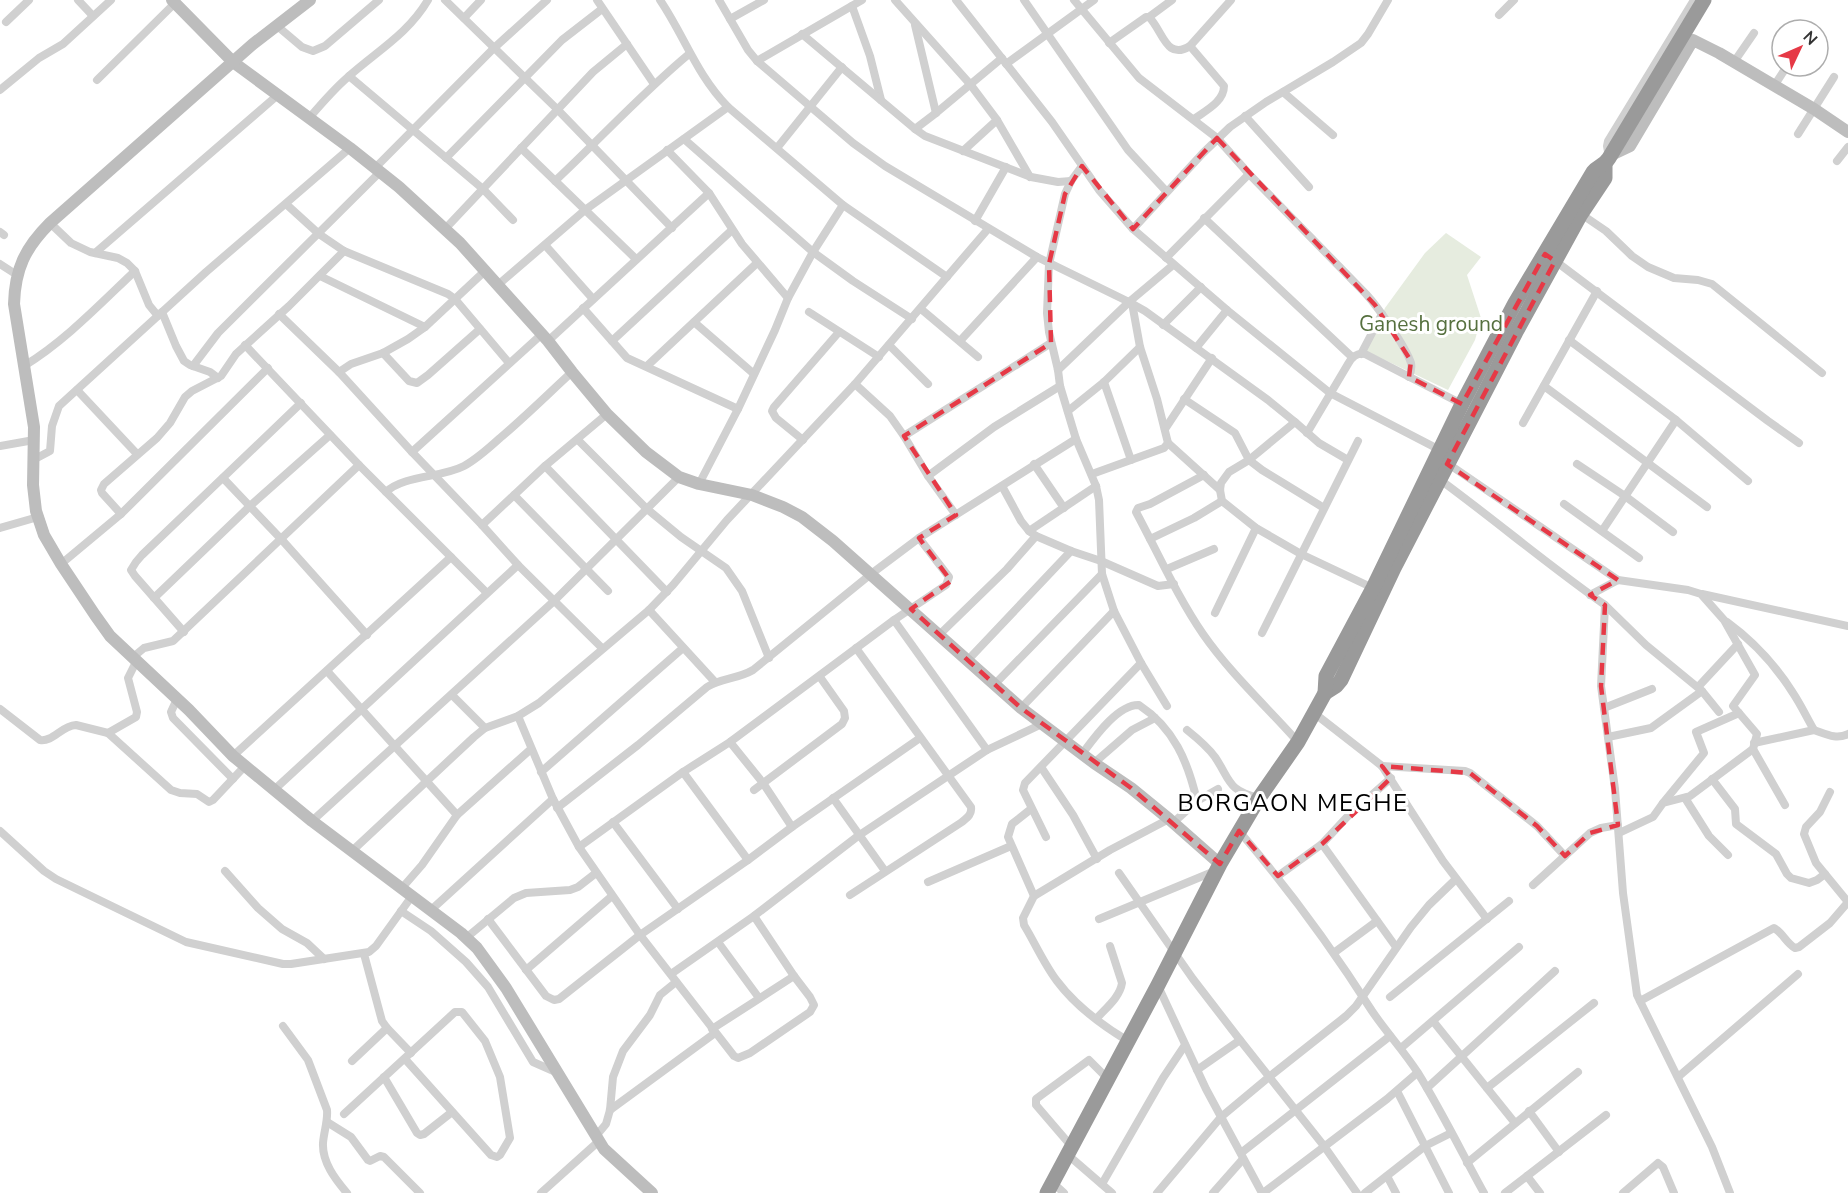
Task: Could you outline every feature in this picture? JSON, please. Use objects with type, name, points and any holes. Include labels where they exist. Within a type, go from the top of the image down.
[{"type":"highway","points":[[1055,1190],[1070,1151],[1218,867],[1259,798],[1298,742],[1325,693],[1326,676],[1593,172],[1609,158],[1704,0]]},
{"type":"highway","points":[[1325,693],[1341,680],[1439,479],[1441,457],[1462,404],[1515,303],[1581,214],[1606,176],[1609,158]]},
{"type":"street","points":[[6,22],[29,0]]},
{"type":"street","points":[[78,0],[93,16]]},
{"type":"street","points":[[0,90],[39,58],[63,44],[111,0]]},
{"type":"street","points":[[310,0],[276,25],[233,62],[50,223],[30,245],[19,268],[14,304],[32,410],[33,485],[38,517],[44,535],[61,564],[110,636],[134,660],[177,699],[232,756],[312,821],[431,910],[477,948],[506,988],[604,1149],[652,1193]]},
{"type":"street","points":[[276,25],[303,47],[313,51],[325,46],[379,0]]},
{"type":"street","points":[[310,117],[349,76],[409,27],[428,0]]},
{"type":"street","points":[[445,0],[594,145],[672,228]]},
{"type":"street","points":[[464,18],[482,0]]},
{"type":"street","points":[[193,366],[218,333],[319,234],[412,129],[494,48],[547,0]]},
{"type":"street","points":[[597,0],[654,84]]},
{"type":"street","points":[[660,0],[689,54],[713,91],[728,107],[843,204],[947,278]]},
{"type":"street","points":[[719,0],[757,62],[853,143],[885,166],[988,229],[1049,264],[1130,303],[1212,358],[1295,422],[1319,444],[1348,460]]},
{"type":"street","points":[[730,19],[764,0]]},
{"type":"street","points":[[757,62],[862,0]]},
{"type":"street","points":[[895,0],[970,84],[997,120],[1031,177]]},
{"type":"street","points":[[1024,0],[1128,150],[1166,191]]},
{"type":"street","points":[[1074,0],[1139,78],[1217,138],[1366,294],[1382,314],[1411,362],[1412,369],[1409,377]]},
{"type":"street","points":[[915,129],[970,84],[1048,34],[1094,0]]},
{"type":"street","points":[[1109,43],[1172,0]]},
{"type":"street","points":[[1149,17],[1174,50],[1183,50],[1190,46],[1231,0]]},
{"type":"street","points":[[1132,229],[1217,138],[1245,116],[1361,43],[1388,0]]},
{"type":"street","points":[[1499,15],[1514,0]]},
{"type":"street","points":[[1694,0],[1608,141],[1609,158],[1630,146],[1693,40],[1697,40],[1814,109],[1848,132]]},
{"type":"street","points":[[957,1],[1052,122],[1099,190],[1132,229],[1330,393],[1441,457],[1618,580],[1688,590],[1848,626]]},
{"type":"street","points":[[97,80],[174,2],[233,62],[310,117],[378,170],[445,229],[486,270],[608,414],[646,452],[679,477],[699,484],[752,495],[802,517],[871,574],[1021,708],[1171,820],[1218,867],[1099,919]]},
{"type":"street","points":[[852,6],[870,56],[881,100]]},
{"type":"street","points":[[446,158],[562,40],[602,9]]},
{"type":"street","points":[[915,24],[936,113]]},
{"type":"street","points":[[1734,62],[1754,33]]},
{"type":"street","points":[[802,34],[915,129],[945,145],[1031,177],[1058,182],[1071,181]]},
{"type":"street","points":[[445,229],[593,72],[627,44]]},
{"type":"street","points":[[1190,46],[1224,86],[1220,99],[1194,119]]},
{"type":"street","points":[[555,181],[654,84],[689,54]]},
{"type":"street","points":[[777,148],[842,67]]},
{"type":"street","points":[[349,76],[483,189],[513,220]]},
{"type":"street","points":[[1798,134],[1834,77]]},
{"type":"street","points":[[1774,86],[1779,78]]},
{"type":"street","points":[[1283,92],[1333,135]]},
{"type":"street","points":[[95,253],[279,94]]},
{"type":"street","points":[[498,284],[585,210],[728,107]]},
{"type":"street","points":[[1245,116],[1309,187]]},
{"type":"street","points":[[963,151],[997,120]]},
{"type":"street","points":[[684,139],[813,252],[912,319]]},
{"type":"street","points":[[1837,161],[1848,147]]},
{"type":"street","points":[[33,460],[50,451],[51,430],[59,406],[160,314],[350,148]]},
{"type":"street","points":[[521,148],[636,259]]},
{"type":"street","points":[[667,150],[709,193],[732,230],[788,298]]},
{"type":"street","points":[[1082,166],[1071,181],[1060,209],[1049,264],[1047,313],[1051,343],[1060,386],[1076,439],[1096,486],[1099,500],[1102,574],[1114,611],[1167,706]]},
{"type":"street","points":[[975,220],[1006,167]]},
{"type":"street","points":[[1058,370],[1170,262],[1204,218],[1249,174]]},
{"type":"street","points":[[412,452],[509,363],[583,308],[709,193]]},
{"type":"street","points":[[286,204],[319,234],[344,251],[448,294],[455,299],[509,363]]},
{"type":"street","points":[[699,484],[738,409],[788,298],[843,204]]},
{"type":"street","points":[[1581,214],[1606,231],[1632,256],[1648,267],[1674,278],[1712,284],[1822,373]]},
{"type":"street","points":[[1204,218],[1307,317],[1357,355],[1409,377],[1462,404]]},
{"type":"street","points":[[50,223],[71,243],[127,263],[135,271],[149,305],[160,314],[181,356],[188,364],[210,372],[218,378]]},
{"type":"street","points":[[352,851],[485,728],[518,716],[539,703],[649,610],[667,592],[727,520],[855,384],[988,229]]},
{"type":"street","points":[[612,341],[732,230]]},
{"type":"street","points":[[545,245],[593,299]]},
{"type":"street","points":[[121,514],[101,490],[104,484],[157,438],[170,423],[185,397],[225,372],[236,354],[344,251]]},
{"type":"street","points":[[960,341],[1037,257]]},
{"type":"street","points":[[1550,257],[1799,443]]},
{"type":"street","points":[[647,366],[757,263]]},
{"type":"street","points":[[0,264],[18,275]]},
{"type":"street","points":[[339,372],[351,364],[382,353],[408,339],[425,327],[486,270]]},
{"type":"street","points":[[24,366],[62,339],[135,271]]},
{"type":"street","points":[[320,276],[425,327]]},
{"type":"street","points":[[1163,325],[1201,287]]},
{"type":"street","points":[[1523,423],[1597,291]]},
{"type":"street","points":[[1130,303],[1140,347],[1168,443],[1220,489]]},
{"type":"street","points":[[583,308],[627,358],[738,409]]},
{"type":"street","points":[[921,309],[978,357]]},
{"type":"street","points":[[1196,348],[1227,310]]},
{"type":"street","points":[[809,312],[879,357]]},
{"type":"street","points":[[279,314],[339,372],[518,565],[602,648]]},
{"type":"street","points":[[1307,433],[1330,393],[1382,314]]},
{"type":"street","points":[[694,322],[754,374]]},
{"type":"street","points":[[382,353],[409,381],[417,383],[480,329]]},
{"type":"street","points":[[803,440],[776,418],[772,411],[839,332]]},
{"type":"street","points":[[1569,340],[1676,420],[1748,481]]},
{"type":"street","points":[[904,436],[1051,343]]},
{"type":"street","points":[[245,345],[359,465],[487,593]]},
{"type":"street","points":[[889,345],[928,384]]},
{"type":"street","points":[[1068,411],[1104,382],[1140,347]]},
{"type":"street","points":[[1165,429],[1212,358]]},
{"type":"street","points":[[61,564],[121,514],[268,368]]},
{"type":"street","points":[[386,492],[399,483],[436,476],[464,466],[476,458],[572,372]]},
{"type":"street","points":[[1104,382],[1131,460]]},
{"type":"street","points":[[855,384],[890,416],[956,515]]},
{"type":"street","points":[[928,476],[994,428],[1060,386]]},
{"type":"street","points":[[1544,386],[1707,507]]},
{"type":"street","points":[[77,390],[137,454]]},
{"type":"street","points":[[1184,399],[1234,433],[1249,460],[1324,508]]},
{"type":"street","points":[[184,632],[132,573],[132,567],[301,403]]},
{"type":"street","points":[[482,525],[545,466],[608,414]]},
{"type":"street","points":[[1602,531],[1676,420]]},
{"type":"street","points":[[1295,422],[1249,460],[1229,472],[1221,483],[1222,501],[1256,528],[1301,554],[1373,588]]},
{"type":"street","points":[[154,598],[250,506],[330,435]]},
{"type":"street","points":[[557,807],[715,682],[744,676],[919,538],[1076,439]]},
{"type":"street","points":[[0,446],[34,440]]},
{"type":"street","points":[[578,440],[647,509],[701,552],[726,568],[734,577],[769,658]]},
{"type":"street","points":[[1262,633],[1358,441]]},
{"type":"street","points":[[1092,474],[1164,448],[1168,443]]},
{"type":"street","points":[[1034,464],[1064,507]]},
{"type":"street","points":[[1578,464],[1673,532]]},
{"type":"street","points":[[108,734],[136,717],[128,678],[134,660],[144,648],[173,641],[184,632],[359,465]]},
{"type":"street","points":[[545,466],[667,592]]},
{"type":"street","points":[[1204,475],[1136,510],[1187,609],[1205,636],[1228,665],[1298,742]]},
{"type":"street","points":[[312,821],[554,601],[679,477]]},
{"type":"street","points":[[223,478],[367,635]]},
{"type":"street","points":[[1439,479],[1605,605],[1646,645],[1700,689],[1719,712]]},
{"type":"street","points":[[1002,486],[1021,521],[1032,533],[1158,586],[1174,584]]},
{"type":"street","points":[[939,635],[1007,569],[1032,533],[1064,507],[1096,486]]},
{"type":"street","points":[[514,495],[608,591]]},
{"type":"street","points":[[1150,539],[1194,518],[1222,501]]},
{"type":"street","points":[[1563,504],[1639,558]]},
{"type":"street","points":[[0,528],[38,517]]},
{"type":"street","points":[[1215,613],[1256,528]]},
{"type":"street","points":[[579,847],[682,772],[730,742],[894,620],[946,585],[949,580],[944,571],[919,538]]},
{"type":"street","points":[[1167,569],[1214,549]]},
{"type":"street","points":[[967,661],[1071,551]]},
{"type":"street","points":[[232,756],[451,557]]},
{"type":"street","points":[[275,789],[518,565]]},
{"type":"street","points":[[994,685],[1102,574]]},
{"type":"street","points":[[1590,595],[1618,580]]},
{"type":"street","points":[[1701,594],[1724,620],[1745,636],[1781,675],[1795,694],[1814,730]]},
{"type":"street","points":[[1605,605],[1601,686],[1618,829],[1623,894],[1637,995],[1712,1148],[1730,1193]]},
{"type":"street","points":[[649,610],[715,682]]},
{"type":"street","points":[[1021,708],[1114,611]]},
{"type":"street","points":[[894,620],[987,750]]},
{"type":"street","points":[[1724,620],[1755,675],[1733,706],[1757,734],[1753,746],[1785,805]]},
{"type":"street","points":[[1608,737],[1651,728],[1700,689],[1738,644]]},
{"type":"street","points":[[541,772],[683,648]]},
{"type":"street","points":[[850,895],[962,822],[970,814],[971,807],[856,648]]},
{"type":"street","points":[[1046,837],[1031,809],[1023,787],[1028,778],[1141,663]]},
{"type":"street","points":[[327,671],[360,710],[458,815]]},
{"type":"street","points":[[754,790],[835,730],[845,718],[844,711],[820,676]]},
{"type":"street","points":[[1604,708],[1652,689]]},
{"type":"street","points":[[452,695],[485,728]]},
{"type":"street","points":[[177,699],[171,712],[173,718],[233,779]]},
{"type":"street","points":[[1082,754],[1108,724],[1131,705],[1139,705],[1155,718],[1174,741],[1187,766],[1197,801]]},
{"type":"street","points":[[0,709],[44,741],[63,728],[72,725],[108,734],[175,792],[197,794],[207,801],[211,801],[245,766]]},
{"type":"street","points":[[1314,713],[1382,766],[1456,879],[1486,919]]},
{"type":"street","points":[[1533,885],[1590,833],[1601,828],[1618,829],[1653,817],[1704,753],[1696,732],[1739,713]]},
{"type":"street","points":[[518,716],[553,799],[579,847],[640,935],[713,1031],[738,1058],[750,1053],[813,1009],[813,1001],[754,916]]},
{"type":"street","points":[[1094,763],[1132,730],[1155,718]]},
{"type":"street","points":[[541,1193],[598,1139],[610,1110],[613,1077],[623,1051],[674,978],[858,836],[987,750],[1042,724]]},
{"type":"street","points":[[1187,730],[1209,750],[1235,789],[1259,798]]},
{"type":"street","points":[[1663,803],[1690,796],[1730,767],[1753,746],[1792,733],[1814,730],[1834,737],[1848,735]]},
{"type":"street","points":[[488,919],[546,996],[554,1000],[559,999],[640,935],[920,738]]},
{"type":"street","points":[[730,742],[763,783],[792,827]]},
{"type":"street","points":[[402,888],[422,865],[458,815],[531,749]]},
{"type":"street","points":[[1382,766],[1470,773],[1537,826],[1565,856]]},
{"type":"street","points":[[1041,767],[1074,815],[1096,859]]},
{"type":"street","points":[[682,772],[748,860]]},
{"type":"street","points":[[1278,876],[1322,844],[1347,817],[1391,778]]},
{"type":"street","points":[[1712,778],[1735,809],[1736,824],[1776,854],[1786,874],[1791,878],[1809,882],[1825,874]]},
{"type":"street","points":[[1128,1041],[1066,992],[1024,925],[1023,918],[1034,896],[1096,859],[1171,820],[1218,789]]},
{"type":"street","points":[[1640,1001],[1774,928],[1795,948],[1830,923],[1848,902],[1816,863],[1804,834],[1806,827],[1820,812],[1830,792]]},
{"type":"street","points":[[833,798],[885,872]]},
{"type":"street","points":[[1685,798],[1709,836],[1728,855]]},
{"type":"street","points":[[431,910],[553,799]]},
{"type":"street","points":[[1031,809],[1012,824],[1008,837],[1034,896]]},
{"type":"street","points":[[613,822],[678,909]]},
{"type":"street","points":[[0,831],[56,879],[186,942],[283,964],[364,954],[376,946],[412,896]]},
{"type":"street","points":[[1239,831],[1278,876],[1335,952],[1390,1036],[1418,1073],[1484,1193]]},
{"type":"street","points":[[1322,844],[1396,947]]},
{"type":"street","points":[[928,882],[1011,846]]},
{"type":"street","points":[[225,871],[258,908],[282,929],[304,940],[324,959]]},
{"type":"street","points":[[466,938],[514,898],[526,893],[570,890],[578,887],[596,873]]},
{"type":"street","points":[[1119,873],[1174,954],[1324,1146],[1357,1193]]},
{"type":"street","points":[[1156,1193],[1221,1117],[1356,1006],[1396,947],[1429,905],[1456,879]]},
{"type":"street","points":[[526,970],[612,896]]},
{"type":"street","points":[[1390,996],[1509,901]]},
{"type":"street","points":[[401,912],[431,931],[466,962],[488,987],[533,1062],[558,1074]]},
{"type":"street","points":[[1335,952],[1377,921]]},
{"type":"street","points":[[718,942],[759,998]]},
{"type":"street","points":[[1097,1018],[1119,994],[1122,983],[1110,946]]},
{"type":"street","points":[[1401,1048],[1519,947]]},
{"type":"street","points":[[344,1114],[384,1077],[408,1056],[458,1011],[464,1014],[485,1041],[500,1077],[510,1133],[508,1143],[500,1155],[497,1157],[491,1155],[452,1112],[408,1056],[382,1021],[364,954]]},
{"type":"street","points":[[1427,1088],[1555,971]]},
{"type":"street","points":[[1678,1077],[1798,974]]},
{"type":"street","points":[[610,1110],[713,1031],[794,976]]},
{"type":"street","points":[[1158,985],[1197,1070],[1263,1193],[1418,1073]]},
{"type":"street","points":[[1487,1088],[1594,1003]]},
{"type":"street","points":[[1433,1021],[1515,1123]]},
{"type":"street","points":[[282,1026],[308,1059],[327,1110],[323,1143],[325,1157],[330,1171],[347,1193]]},
{"type":"street","points":[[352,1061],[387,1028]]},
{"type":"street","points":[[1213,1193],[1242,1156],[1390,1036]]},
{"type":"street","points":[[1197,1070],[1239,1040]]},
{"type":"street","points":[[1102,1184],[1185,1045]]},
{"type":"street","points":[[1108,1079],[1089,1060],[1036,1099],[1036,1105],[1070,1151],[1112,1193]]},
{"type":"street","points":[[1467,1163],[1578,1072]]},
{"type":"street","points":[[384,1077],[420,1135],[452,1112]]},
{"type":"street","points":[[1397,1091],[1449,1193]]},
{"type":"street","points":[[1529,1111],[1559,1152]]},
{"type":"street","points":[[1505,1193],[1606,1115]]},
{"type":"street","points":[[327,1122],[351,1137],[368,1160],[384,1157],[420,1193]]},
{"type":"street","points":[[1365,1193],[1425,1146],[1451,1132]]},
{"type":"street","points":[[1623,1193],[1658,1163],[1663,1167],[1674,1193]]},
{"type":"street","points":[[1387,1176],[1396,1193]]},
{"type":"street","points":[[1527,1176],[1540,1193]]},
{"type":"highlighted area","points":[[1217,138],[1375,305],[1411,361],[1409,377],[1462,404],[1545,254],[1555,261],[1447,464],[1618,580],[1590,595],[1605,605],[1601,686],[1618,825],[1590,833],[1565,856],[1537,826],[1470,773],[1382,766],[1391,778],[1322,844],[1278,876],[1239,831],[1220,864],[1131,788],[1021,708],[911,609],[951,581],[919,538],[956,515],[904,436],[1051,343],[1049,264],[1065,194],[1082,166],[1133,229]]},
{"type":"green space","name":"Ganesh ground","points":[[1446,233],[1481,257],[1467,275],[1481,318],[1475,340],[1448,390],[1366,351],[1385,308],[1425,253]]},
{"type":"district","name":"BORGAON MEGHE","points":[[1293,803]]}]
